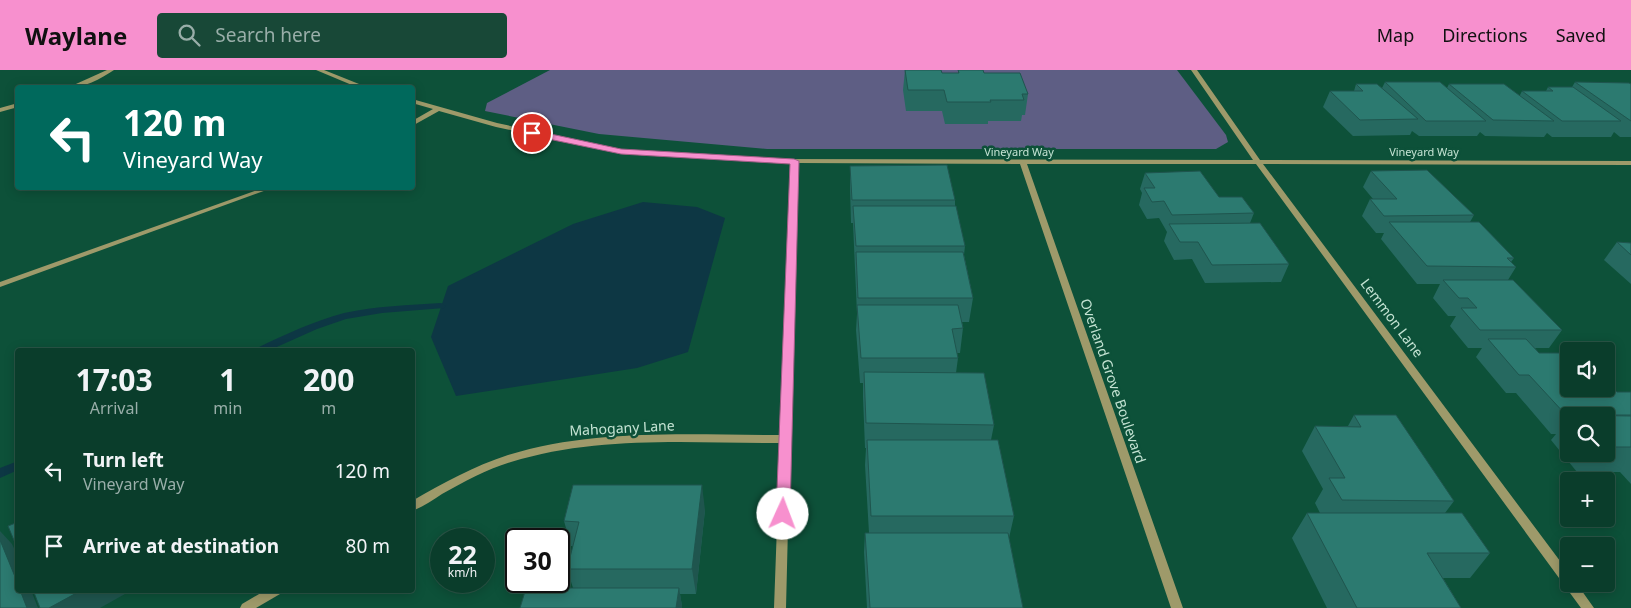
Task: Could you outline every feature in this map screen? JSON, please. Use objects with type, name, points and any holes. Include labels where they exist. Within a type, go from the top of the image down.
[{"type":"street","points":[[78,85],[110,70]]},
{"type":"street","points":[[319,70],[358,85]]},
{"type":"street","name":"Lemmon Lane","points":[[1194,70],[1258,162],[1560,570]]},
{"type":"street","name":"Vineyard Way","points":[[415,102],[496,125],[621,152],[794,161],[1631,163]]},
{"type":"street","points":[[0,110],[15,105]]},
{"type":"street","points":[[415,122],[438,109]]},
{"type":"street","points":[[780,608],[794,161]]},
{"type":"street","name":"Overland Grove Boulevard","points":[[1023,162],[1177,608]]},
{"type":"street","points":[[1620,163],[1631,171]]},
{"type":"street","points":[[0,285],[262,190]]},
{"type":"street","name":"Mahogany Lane","points":[[415,505],[452,483],[509,459],[560,446],[618,440],[785,439]]},
{"type":"street","name":"Lemmon Lane","points":[[1576,592],[1588,608]]},
{"type":"street","points":[[246,608],[271,593]]},
{"type":"shaded area","points":[[550,70],[1177,70],[1226,135],[1228,142],[1216,149],[767,149],[599,134],[485,111],[487,103]]},
{"type":"shaded area","points":[[643,202],[697,207],[725,218],[688,352],[637,368],[456,396],[431,337],[448,286],[573,224]]},
{"type":"building","points":[[905,70],[941,70],[942,73],[959,73],[958,70],[983,70],[984,73],[1020,73],[1028,94],[1022,94],[1024,100],[947,102],[944,90],[908,90]]},
{"type":"building","points":[[1385,82],[1440,82],[1486,121],[1426,121]]},
{"type":"building","points":[[1575,82],[1631,84],[1631,121]]},
{"type":"building","points":[[1356,84],[1377,84],[1418,119],[1360,120],[1330,91],[1363,91]]},
{"type":"building","points":[[1449,84],[1504,84],[1554,121],[1493,120]]},
{"type":"building","points":[[1548,87],[1573,87],[1621,121],[1562,121],[1522,91],[1553,91]]},
{"type":"building","points":[[947,165],[955,200],[852,200],[850,166]]},
{"type":"building","points":[[1427,170],[1474,215],[1384,216],[1370,199],[1397,199],[1371,171]]},
{"type":"building","points":[[1200,171],[1219,197],[1242,197],[1254,213],[1172,215],[1164,201],[1152,202],[1144,188],[1155,188],[1145,173]]},
{"type":"building","points":[[853,206],[956,206],[965,246],[856,246]]},
{"type":"building","points":[[1389,222],[1479,222],[1514,258],[1507,258],[1516,267],[1427,266]]},
{"type":"building","points":[[1260,223],[1289,264],[1212,265],[1198,242],[1180,242],[1169,224]]},
{"type":"building","points":[[1617,242],[1631,243],[1631,255]]},
{"type":"building","points":[[856,252],[963,252],[973,298],[858,298]]},
{"type":"building","points":[[1443,280],[1513,280],[1562,330],[1480,330],[1461,308],[1477,308],[1468,298],[1459,298]]},
{"type":"building","points":[[857,305],[958,305],[963,328],[952,329],[958,358],[861,358]]},
{"type":"building","points":[[1488,339],[1526,339],[1539,353],[1560,353],[1560,397],[1615,397],[1615,390],[1617,392],[1631,392],[1631,415],[1615,415],[1615,407],[1560,407],[1560,409],[1529,375],[1519,375]]},
{"type":"building","points":[[864,372],[984,373],[994,425],[866,423]]},
{"type":"building","points":[[1354,415],[1396,415],[1454,501],[1342,500],[1329,478],[1345,478],[1315,426],[1361,427]]},
{"type":"building","points":[[1615,416],[1631,416],[1631,447],[1615,447]]},
{"type":"building","points":[[867,440],[998,440],[1014,516],[871,516]]},
{"type":"building","points":[[573,485],[702,485],[692,569],[570,569],[570,557],[579,522],[564,521]]},
{"type":"building","points":[[1307,513],[1462,513],[1490,553],[1427,553],[1461,608],[1357,608]]},
{"type":"building","points":[[15,523],[15,543],[8,526]]},
{"type":"building","points":[[865,533],[1008,533],[1023,608],[870,608]]},
{"type":"building","points":[[0,540],[15,577],[15,593],[21,593],[27,608],[0,608]]},
{"type":"building","points":[[570,588],[679,588],[676,608],[520,608],[524,593],[570,593]]},
{"type":"building","points":[[34,593],[76,593],[49,608],[40,608]]},
{"type":"waterway","points":[[265,348],[313,326],[346,316],[382,310],[441,306]]},
{"type":"waterway","points":[[0,473],[15,466]]},
{"type":"route","points":[[532,133],[621,152],[794,161],[783,514]]}]
